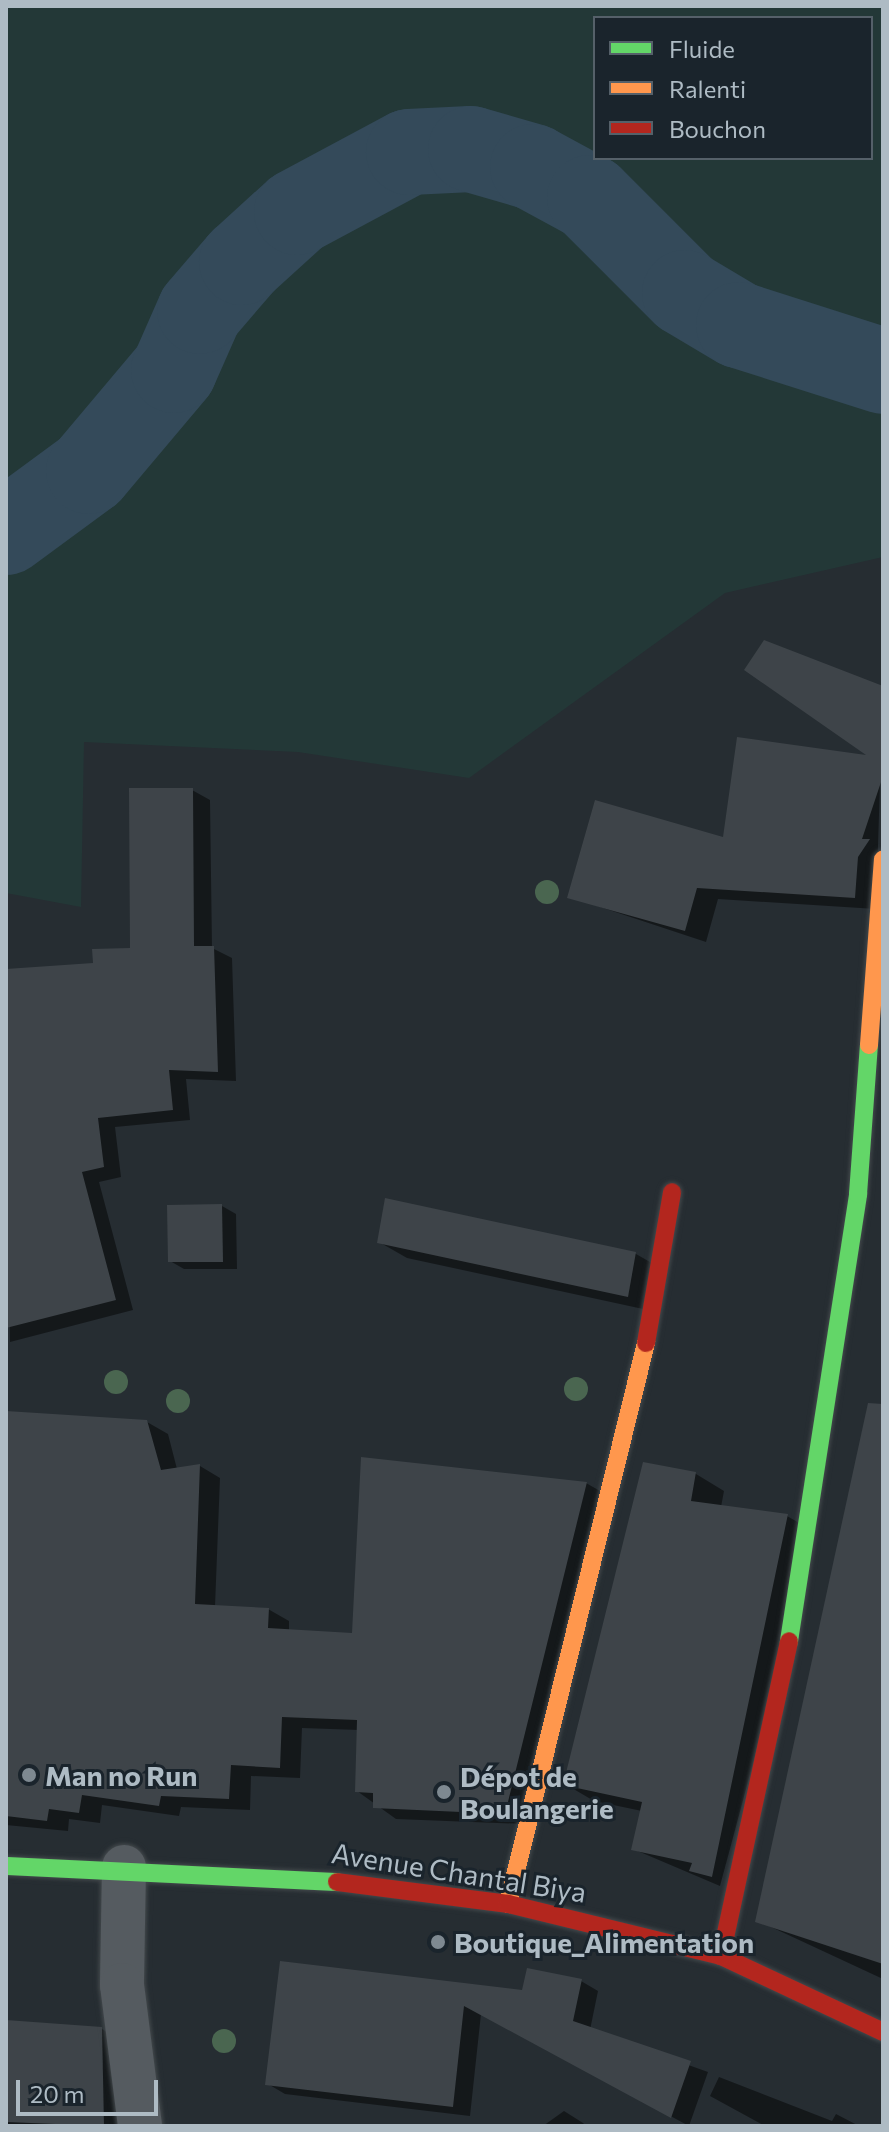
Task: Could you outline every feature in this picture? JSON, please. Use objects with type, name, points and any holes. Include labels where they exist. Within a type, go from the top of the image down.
[{"type":"street","points":[[721,1956],[809,1540],[858,1194],[883,860]]},
{"type":"street","points":[[508,1904],[643,1359],[672,1192]]},
{"type":"street","name":"Avenue Chantal Biya","points":[[6,1866],[124,1867],[285,1875],[508,1904],[721,1956],[883,2032]]},
{"type":"street","points":[[124,1867],[122,1985],[140,2126]]},
{"type":"green space","points":[[6,6],[883,6],[883,557],[725,593],[469,778],[298,752],[84,742],[81,907],[6,893]]},
{"type":"building","points":[[764,640],[883,686],[883,776],[862,839],[870,839],[858,857],[855,898],[697,888],[685,931],[567,898],[595,800],[723,837],[737,737],[866,755],[744,670]]},
{"type":"building","points":[[129,788],[193,788],[194,946],[214,946],[218,1072],[169,1070],[173,1110],[98,1118],[104,1167],[82,1172],[116,1300],[6,1328],[6,969],[93,963],[92,949],[130,948]]},
{"type":"building","points":[[385,1198],[636,1252],[628,1297],[377,1243]]},
{"type":"building","points":[[222,1204],[223,1262],[168,1262],[167,1205]]},
{"type":"building","points":[[868,1403],[883,1404],[883,1964],[755,1922]]},
{"type":"building","points":[[6,1411],[147,1420],[161,1470],[200,1464],[195,1604],[269,1608],[268,1628],[352,1633],[361,1457],[587,1482],[505,1814],[373,1808],[373,1793],[355,1792],[357,1720],[282,1717],[280,1768],[231,1765],[229,1799],[161,1796],[159,1806],[82,1795],[79,1813],[49,1809],[47,1821],[6,1816]]},
{"type":"building","points":[[643,1462],[696,1472],[691,1501],[788,1514],[712,1877],[689,1871],[692,1863],[631,1850],[642,1802],[563,1785]]},
{"type":"building","points":[[280,1961],[522,1990],[527,1968],[582,1979],[573,2021],[691,2061],[671,2118],[464,2006],[453,2107],[265,2085]]},
{"type":"building","points":[[6,2020],[102,2027],[104,2126],[6,2122]]},
{"type":"waterway","points":[[6,532],[89,471],[174,370],[200,311],[242,262],[297,212],[409,152],[471,149],[533,167],[590,198],[685,293],[739,325],[883,371]]},
{"type":"traffic: fast","points":[[789,1641],[858,1194],[869,1045]]},
{"type":"traffic: fast","points":[[6,1866],[337,1882]]},
{"type":"traffic: slow","points":[[869,1045],[883,860]]},
{"type":"traffic: slow","points":[[508,1904],[646,1343]]},
{"type":"traffic: jam","points":[[646,1343],[672,1192]]},
{"type":"traffic: jam","points":[[721,1956],[789,1641]]},
{"type":"traffic: jam","points":[[337,1882],[508,1904],[721,1956],[883,2032]]},
{"type":"place","name":"Man no Run","points":[[29,1775]]},
{"type":"place","name":"Dépot de Boulangerie","points":[[444,1792]]},
{"type":"place","name":"Boutique_Alimentation","points":[[438,1942]]}]
